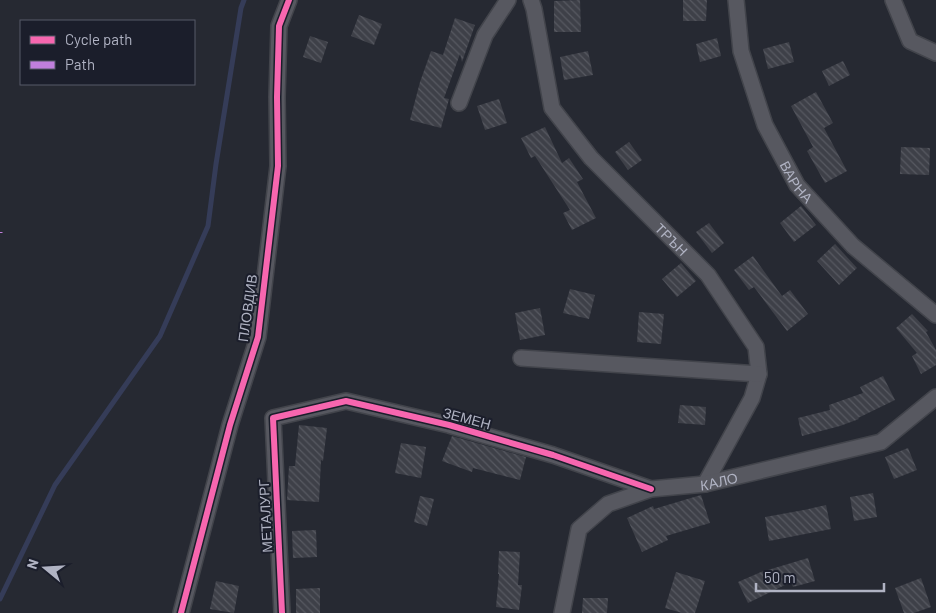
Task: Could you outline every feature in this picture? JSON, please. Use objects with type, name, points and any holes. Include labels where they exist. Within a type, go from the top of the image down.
[{"type":"street","name":"ПЛОВДИВ","points":[[181,613],[230,425],[258,337],[278,166],[279,26],[289,0]]},
{"type":"street","points":[[459,103],[485,35],[508,0]]},
{"type":"street","name":"ТРЪН","points":[[531,0],[552,108],[591,158],[708,275],[756,347],[759,374],[752,398],[705,484]]},
{"type":"street","name":"ВАРНА","points":[[736,0],[741,51],[765,124],[797,185],[853,246],[936,316]]},
{"type":"street","points":[[892,0],[910,41],[936,53]]},
{"type":"street","points":[[521,358],[759,374]]},
{"type":"street","name":"КАЛО","points":[[562,613],[579,529],[608,504],[651,489],[705,484],[881,442],[936,397]]},
{"type":"street","name":"ЗЕМЕН","points":[[273,418],[346,401],[449,425],[553,454],[651,489]]},
{"type":"street","name":"МЕТАЛУРГ","points":[[273,418],[282,613]]},
{"type":"building","points":[[580,0],[581,32],[554,32],[554,1]]},
{"type":"building","points":[[683,0],[707,0],[706,21],[683,21]]},
{"type":"building","points":[[359,15],[382,24],[374,45],[351,36]]},
{"type":"building","points":[[455,18],[475,25],[462,62],[460,54],[444,98],[449,99],[441,128],[410,120],[431,51],[443,55]]},
{"type":"building","points":[[310,36],[328,42],[321,63],[303,57]]},
{"type":"building","points":[[717,38],[721,56],[700,62],[696,44]]},
{"type":"building","points":[[789,42],[794,62],[768,69],[763,49]]},
{"type":"building","points":[[588,51],[593,75],[564,80],[560,57]]},
{"type":"building","points":[[843,61],[850,75],[829,86],[822,71]]},
{"type":"building","points":[[816,92],[833,123],[824,128],[847,171],[825,183],[807,151],[813,147],[791,106]]},
{"type":"building","points":[[499,99],[507,123],[485,130],[477,106]]},
{"type":"building","points":[[545,127],[562,163],[569,158],[583,179],[577,182],[596,218],[572,230],[563,213],[570,210],[535,156],[531,158],[521,138]]},
{"type":"building","points":[[629,142],[642,160],[628,170],[615,152]]},
{"type":"building","points":[[901,147],[930,148],[929,175],[900,174]]},
{"type":"building","points":[[801,206],[816,225],[794,242],[780,223]]},
{"type":"building","points":[[709,223],[724,243],[712,253],[696,232]]},
{"type":"building","points":[[835,244],[857,268],[839,285],[817,261]]},
{"type":"building","points":[[753,256],[782,296],[790,290],[808,314],[787,331],[754,287],[749,290],[734,270]]},
{"type":"building","points":[[681,263],[696,281],[677,297],[662,279]]},
{"type":"building","points":[[570,289],[595,295],[589,319],[563,313]]},
{"type":"building","points":[[540,308],[545,335],[520,340],[515,313]]},
{"type":"building","points":[[639,312],[664,314],[661,344],[637,342]]},
{"type":"building","points":[[912,314],[928,331],[926,332],[936,350],[936,365],[921,374],[912,356],[917,353],[896,328]]},
{"type":"building","points":[[883,376],[895,400],[859,419],[802,436],[798,418],[830,410],[829,405],[863,393],[860,387]]},
{"type":"building","points":[[680,405],[706,407],[705,425],[678,423]]},
{"type":"building","points":[[299,425],[327,428],[323,461],[321,460],[319,502],[287,500],[289,466],[295,466]]},
{"type":"building","points":[[452,436],[526,457],[520,480],[473,468],[472,472],[442,461]]},
{"type":"building","points":[[401,443],[426,447],[421,478],[395,473]]},
{"type":"building","points":[[908,448],[917,470],[894,479],[885,457]]},
{"type":"building","points":[[873,493],[877,517],[854,521],[850,497]]},
{"type":"building","points":[[701,495],[710,523],[666,536],[668,540],[642,552],[627,518],[653,506],[654,509]]},
{"type":"building","points":[[420,496],[434,499],[427,526],[414,522]]},
{"type":"building","points":[[826,505],[831,529],[769,541],[765,517]]},
{"type":"building","points":[[316,530],[317,557],[293,558],[292,531]]},
{"type":"building","points":[[499,551],[520,552],[518,585],[522,585],[519,610],[496,607]]},
{"type":"building","points":[[808,558],[815,581],[793,587],[791,582],[748,603],[738,582],[761,572]]},
{"type":"building","points":[[676,572],[705,581],[695,613],[682,613],[665,608]]},
{"type":"building","points":[[921,578],[931,607],[914,613],[904,613],[895,588]]},
{"type":"building","points":[[216,581],[239,586],[234,613],[210,609]]},
{"type":"building","points":[[320,588],[320,613],[296,613],[296,589]]},
{"type":"building","points":[[583,598],[608,598],[607,613],[582,613]]},
{"type":"waterway","points":[[0,599],[55,485],[160,336],[208,226],[216,164],[241,8],[244,0]]},
{"type":"cycle path","points":[[181,613],[230,425],[258,337],[278,166],[279,26],[289,0]]},
{"type":"cycle path","points":[[282,613],[273,418],[346,401],[449,425],[553,455],[651,489]]}]
